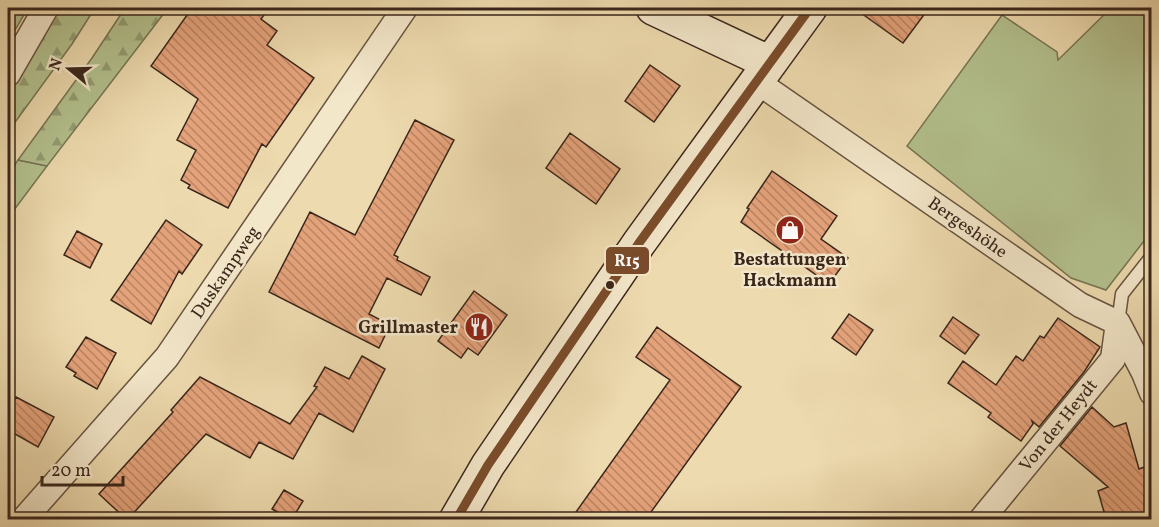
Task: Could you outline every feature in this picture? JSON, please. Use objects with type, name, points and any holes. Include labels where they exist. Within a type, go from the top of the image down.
[{"type":"main road","points":[[653,8],[763,72]]},
{"type":"main road","points":[[456,519],[488,465],[622,268],[810,8]]},
{"type":"street","points":[[8,74],[46,8]]},
{"type":"street","name":"Duskampweg","points":[[23,519],[167,357],[405,8]]},
{"type":"street","name":"Bergeshöhe","points":[[763,72],[1080,305],[1118,323]]},
{"type":"street","points":[[1118,323],[1152,393]]},
{"type":"street","name":"Von der Heydt","points":[[981,519],[1113,359],[1118,323]]},
{"type":"lane","points":[[1118,323],[1122,294],[1152,256]]},
{"type":"green space","points":[[8,8],[28,8],[8,42]]},
{"type":"green space","points":[[59,8],[95,8],[72,44],[8,132],[8,89]]},
{"type":"green space","points":[[125,8],[168,8],[47,166],[18,160],[92,58]]},
{"type":"green space","points":[[1111,8],[1151,8],[1151,232],[1106,290],[1071,278],[907,146],[1002,15],[1057,52],[1058,60]]},
{"type":"green space","points":[[18,160],[47,166],[8,218],[8,175]]},
{"type":"building","points":[[192,8],[269,8],[261,19],[277,31],[267,45],[314,78],[266,147],[262,144],[228,208],[188,188],[190,185],[181,180],[196,150],[177,140],[198,99],[151,66]]},
{"type":"building","points":[[854,8],[929,8],[903,43]]},
{"type":"building","points":[[650,65],[680,86],[654,122],[625,101]]},
{"type":"building","points":[[415,120],[454,140],[394,255],[398,257],[397,260],[430,277],[421,295],[387,278],[369,314],[390,325],[379,348],[269,292],[310,212],[355,235]]},
{"type":"building","points":[[570,133],[620,169],[596,204],[546,168]]},
{"type":"building","name":"Bestattungen Hackmann","points":[[772,171],[837,216],[821,239],[848,258],[829,284],[741,222],[749,209],[747,208]]},
{"type":"building","points":[[166,220],[202,245],[182,274],[179,271],[151,324],[111,300]]},
{"type":"building","points":[[77,231],[102,244],[90,268],[64,255]]},
{"type":"building","points":[[474,291],[507,315],[478,355],[468,348],[461,358],[438,341]]},
{"type":"building","points":[[849,314],[873,330],[856,355],[832,338]]},
{"type":"building","points":[[953,317],[979,335],[965,354],[940,336]]},
{"type":"building","points":[[1058,318],[1100,347],[1084,372],[1039,427],[1032,421],[1033,424],[1021,441],[988,417],[991,413],[948,383],[963,361],[996,385],[1016,356],[1023,361],[1040,336],[1044,338]]},
{"type":"building","points":[[657,327],[741,387],[646,519],[571,519],[670,380],[636,357]]},
{"type":"building","points":[[86,337],[116,353],[97,389],[74,376],[76,373],[66,367]]},
{"type":"building","points":[[362,356],[385,369],[353,432],[319,413],[293,459],[259,442],[250,458],[206,434],[128,519],[99,494],[173,412],[171,410],[200,377],[290,424],[317,387],[314,386],[325,367],[349,379]]},
{"type":"building","points":[[16,397],[54,417],[38,447],[8,430],[8,412]]},
{"type":"building","points":[[1092,407],[1114,427],[1126,423],[1139,469],[1147,466],[1152,482],[1152,519],[1106,519],[1098,491],[1108,487],[1060,446]]},
{"type":"building","points":[[284,490],[303,501],[292,519],[272,509]]},
{"type":"transit line","name":"R15","points":[[456,520],[488,465],[639,243],[810,8]]},
{"type":"place","name":"Bestattungen Hackmann","points":[[790,230]]},
{"type":"place","name":"Grillmaster","points":[[479,327]]}]
